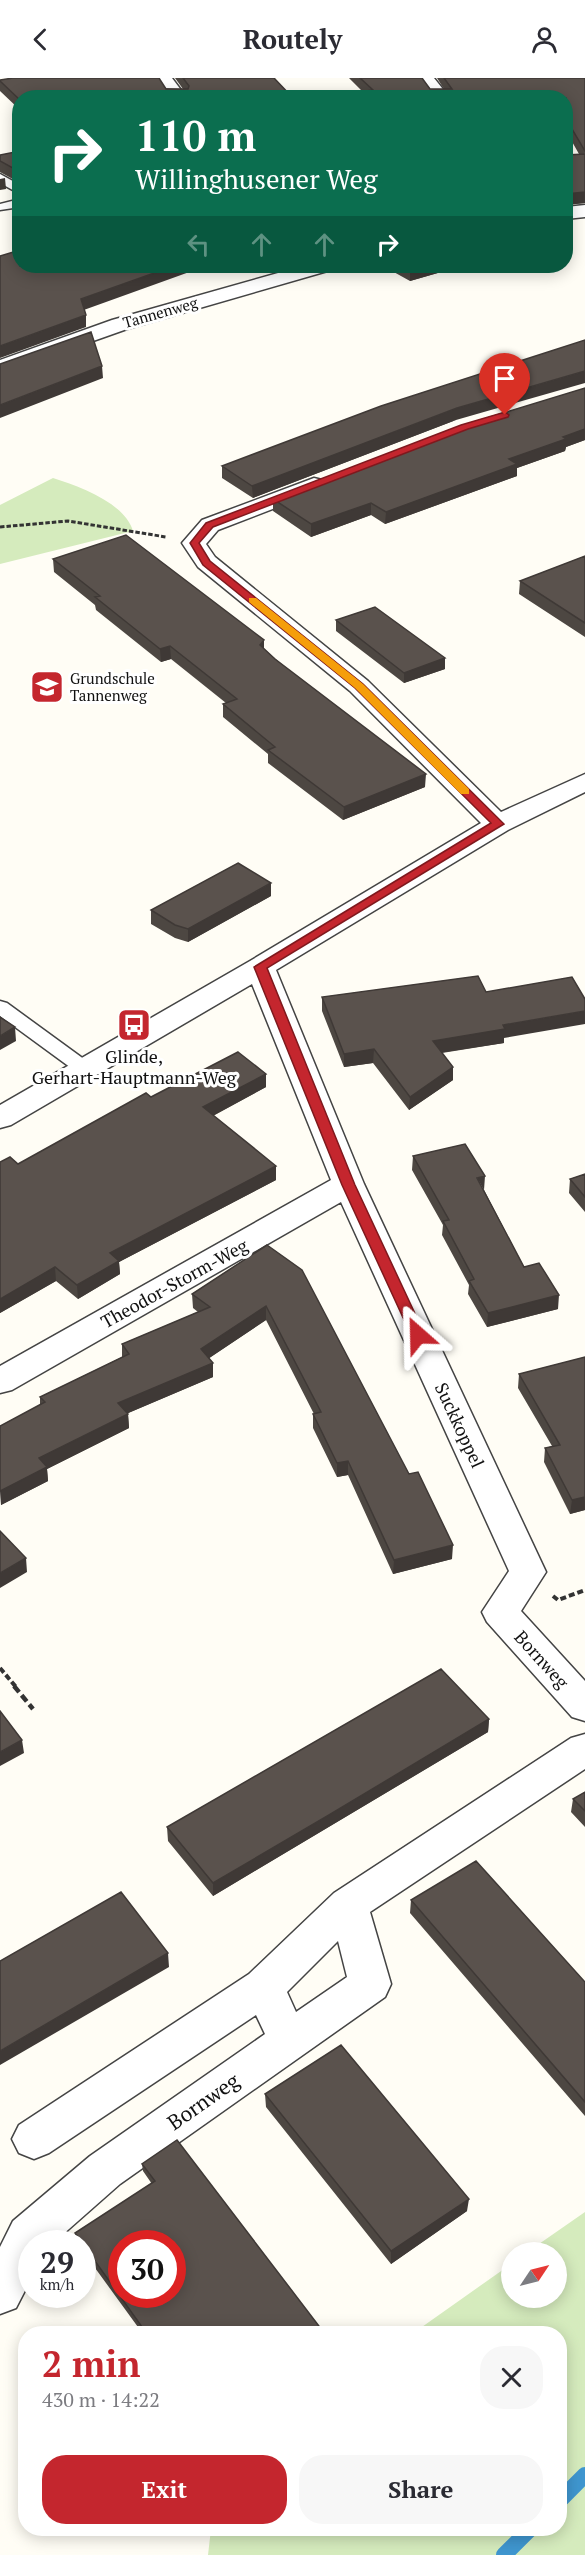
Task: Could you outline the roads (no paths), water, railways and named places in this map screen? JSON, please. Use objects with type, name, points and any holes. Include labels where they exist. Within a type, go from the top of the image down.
[{"type":"street","name":"Tannenweg","points":[[0,368],[58,344],[138,318],[298,273]]},
{"type":"street","points":[[332,478],[210,525],[194,543],[206,562],[359,686],[498,824]]},
{"type":"street","points":[[0,1118],[260,967],[498,824],[585,782]]},
{"type":"street","name":"Suckkoppel","points":[[260,967],[348,1185],[528,1572],[500,1612]]},
{"type":"street","name":"Theodor-Storm-Weg","points":[[0,1381],[348,1185]]},
{"type":"street","name":"Bornweg","points":[[500,1612],[585,1706]]},
{"type":"street","points":[[34,2139],[264,1987],[348,1905],[585,1749]]},
{"type":"street","name":"Bornweg","points":[[0,2293],[29,2236],[97,2177],[370,1984],[348,1905]]},
{"type":"street","points":[[264,1987],[289,2041]]},
{"type":"lane","points":[[2,207],[12,205]]},
{"type":"lane","points":[[0,1006],[85,1069]]},
{"type":"waterway","points":[[567,2493],[585,2475]]},
{"type":"waterway","points":[[504,2555],[523,2536]]},
{"type":"place","name":"Grundschule Tannenweg","points":[[47,687]]},
{"type":"place","name":"Glinde, Gerhart-Hauptmann-Weg","points":[[134,1025]]}]
